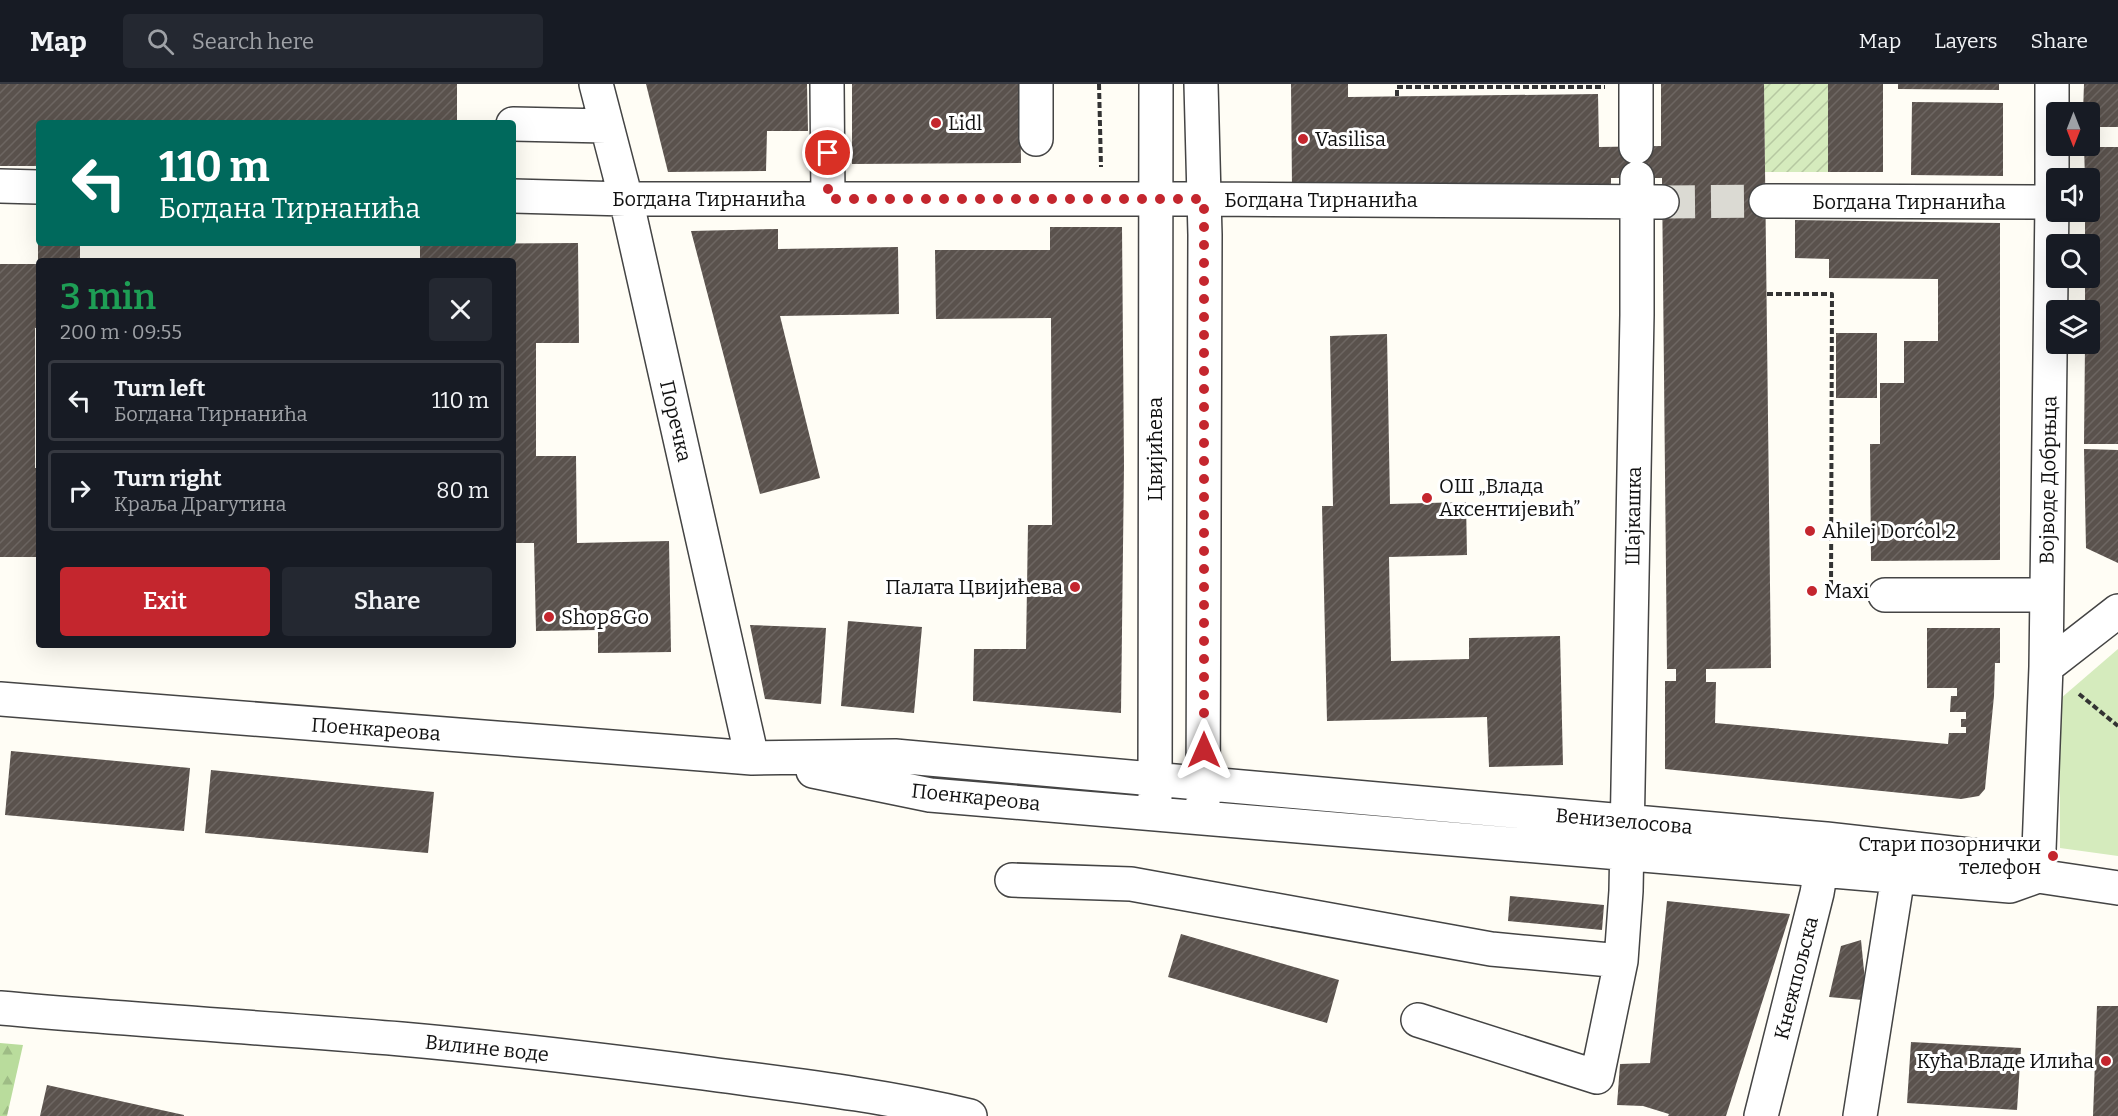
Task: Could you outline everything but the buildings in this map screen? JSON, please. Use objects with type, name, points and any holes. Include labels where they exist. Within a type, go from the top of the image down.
[{"type":"street","name":"Поречка","points":[[596,84],[606,126],[614,199],[752,758]]},
{"type":"street","points":[[827,84],[828,199]]},
{"type":"street","points":[[1036,84],[1036,139]]},
{"type":"street","name":"Цвијићева","points":[[1155,814],[1156,84]]},
{"type":"street","points":[[1201,84],[1204,199],[1203,819]]},
{"type":"street","name":"Војводе Добрњца","points":[[2052,84],[2052,168]]},
{"type":"street","name":"Шајкашка","points":[[1418,1020],[1597,1077],[1621,961],[1628,853],[1637,327],[1643,182],[1636,86]]},
{"type":"street","points":[[516,124],[606,126]]},
{"type":"street","name":"Богдана Тирнанића","points":[[516,196],[614,199],[1204,199],[1643,182]]},
{"type":"street","points":[[0,186],[36,187]]},
{"type":"street","name":"Богдана Тирнанића","points":[[1766,201],[2046,202]]},
{"type":"street","name":"Војводе Добрњца","points":[[2038,876],[2046,667],[2052,222]]},
{"type":"street","points":[[1885,595],[2046,595]]},
{"type":"street","points":[[2046,667],[2118,611]]},
{"type":"street","name":"Поенкареова","points":[[0,699],[752,758],[895,756],[1204,783]]},
{"type":"street","name":"Поенкареова","points":[[752,758],[930,795],[1203,819]]},
{"type":"street","name":"Венизелосова","points":[[1204,783],[1628,821],[1824,854],[1898,876],[2010,886],[2038,876]]},
{"type":"street","name":"Венизелосова","points":[[1203,819],[1628,853],[1824,854],[2014,860],[2038,876],[2118,888]]},
{"type":"street","name":"Кнежпољска","points":[[1761,1116],[1824,854]]},
{"type":"street","points":[[1860,1116],[1898,876]]},
{"type":"street","points":[[1012,880],[1131,884],[1491,949],[1621,961]]},
{"type":"street","name":"Вилине воде","points":[[0,1008],[183,1024],[402,1039],[615,1062],[914,1102],[970,1116]]},
{"type":"path","points":[[1397,96],[1397,87],[1636,86]]},
{"type":"path","points":[[1767,294],[1832,294],[1831,595]]},
{"type":"path","points":[[2046,667],[2118,726]]},
{"type":"green space","points":[[1764,84],[1828,84],[1828,172],[1765,172]]},
{"type":"green space","points":[[2118,649],[2118,856],[2060,848],[2060,699]]},
{"type":"green space","points":[[0,1043],[23,1045],[7,1116],[0,1116]]},
{"type":"tunnel","points":[[1662,202],[1766,201]]},
{"type":"place","name":"Lidl","points":[[936,123]]},
{"type":"place","name":"Vasilisa","points":[[1303,139]]},
{"type":"place","name":"ОШ „Влада Аксентијевић”","points":[[1427,498]]},
{"type":"place","name":"Ahilej Dorćol 2","points":[[1810,531]]},
{"type":"place","name":"Палата Цвијићева","points":[[1075,587]]},
{"type":"place","name":"Maxi","points":[[1812,591]]},
{"type":"place","name":"Shop&Go","points":[[549,617]]},
{"type":"place","name":"Стари позорнички телефон","points":[[2053,856]]},
{"type":"place","name":"Кућа Владе Илића","points":[[2106,1061]]},
{"type":"route","points":[[828,153],[828,199],[1204,199],[1204,750]]}]
